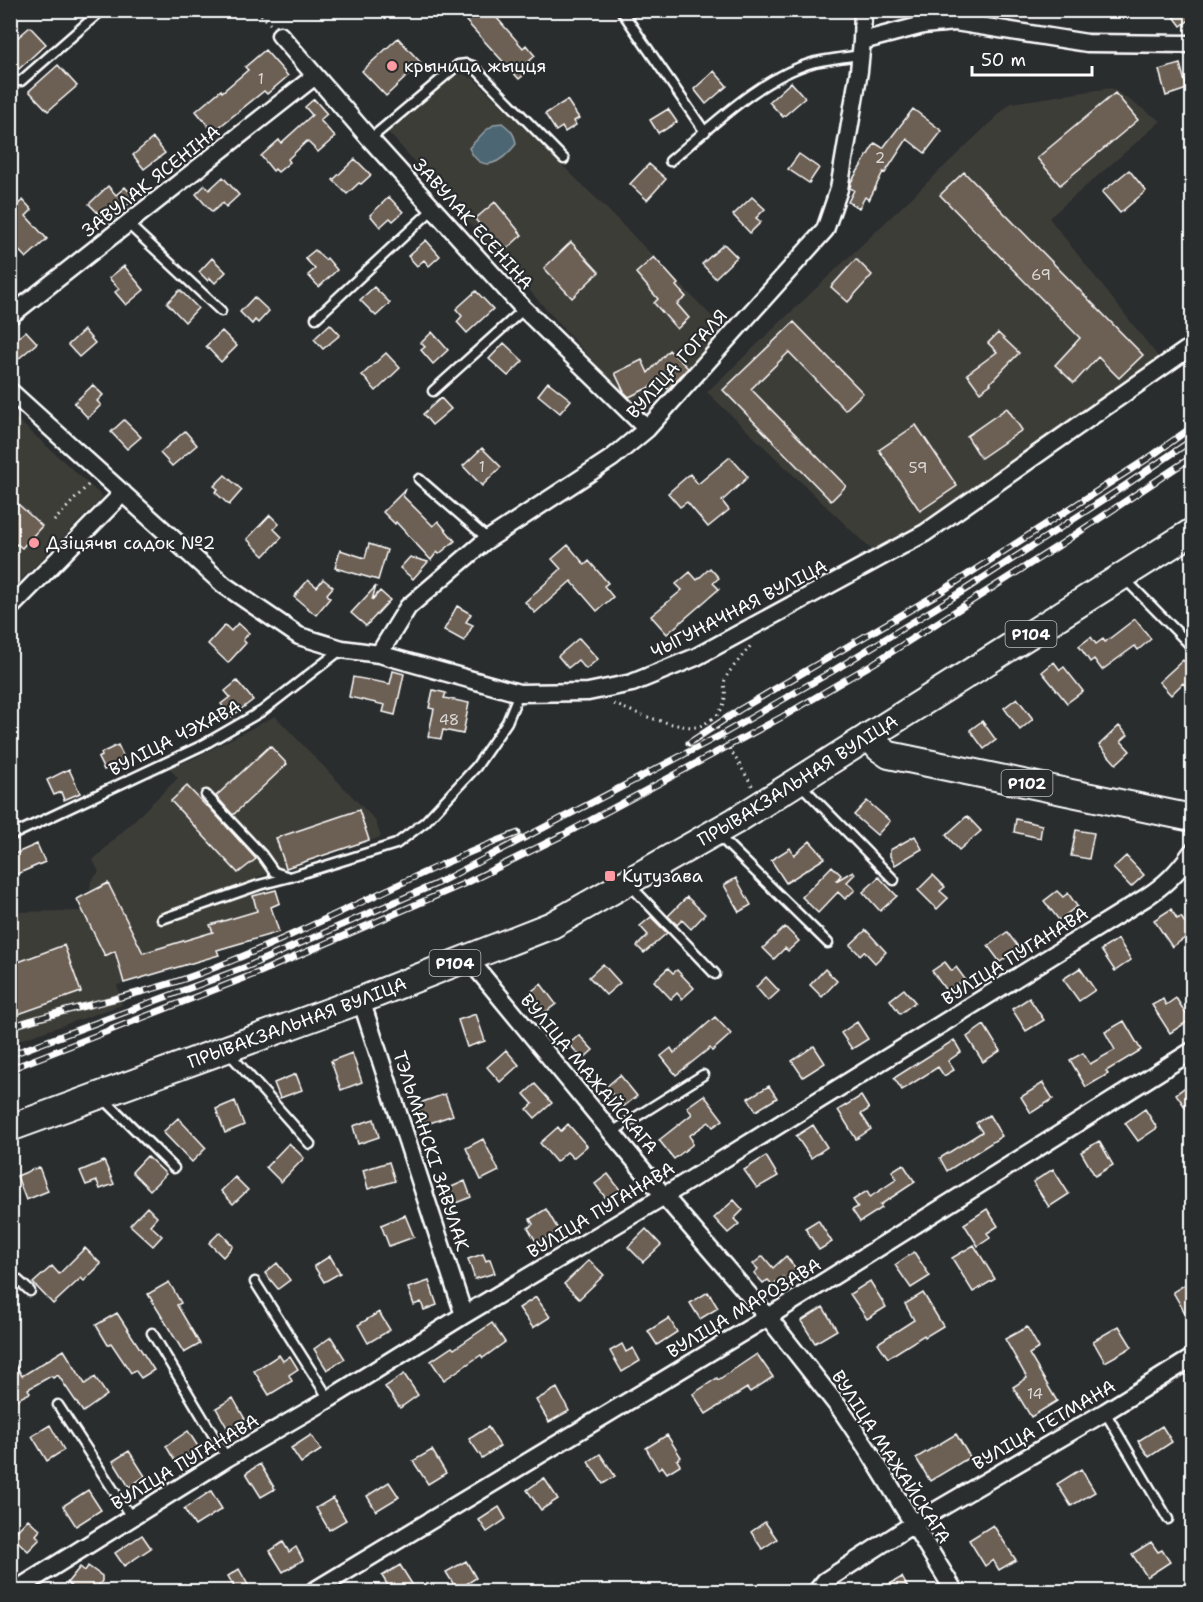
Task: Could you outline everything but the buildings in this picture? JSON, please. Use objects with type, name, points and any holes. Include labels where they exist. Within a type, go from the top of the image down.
[{"type":"main road","name":"ПРЫВАКЗАЛЬНАЯ ВУЛІЦА","points":[[10,1128],[361,1000],[552,925],[716,832],[1192,532]]},
{"type":"main road","name":"Р102","points":[[870,736],[879,748],[889,755],[1192,818]]},
{"type":"street","name":"ВУЛІЦА ГОГАЛЯ","points":[[379,654],[408,607],[488,539],[612,458],[647,429],[825,230],[839,189],[862,48],[863,10]]},
{"type":"street","points":[[862,48],[923,26],[955,22],[1087,43],[1192,44]]},
{"type":"street","name":"ЗАВУЛАК ЕСЕНІНА","points":[[280,35],[370,139],[524,309],[647,429]]},
{"type":"street","name":"ЗАВУЛАК ЯСЕНІНА","points":[[10,316],[315,76]]},
{"type":"street","name":"ЧЫГУНАЧНАЯ ВУЛІЦА","points":[[10,391],[224,585],[299,636],[342,649],[379,654],[519,693],[588,692],[632,683],[696,657],[925,533],[1192,346]]},
{"type":"street","points":[[10,608],[123,493]]},
{"type":"street","name":"ВУЛІЦА ПУГАНАВА","points":[[18,1587],[227,1458],[329,1399],[464,1315],[664,1196],[1145,898],[1167,883],[1192,852]]},
{"type":"street","name":"ВУЛІЦА МАЖАЙСКАГА","points":[[468,958],[664,1196],[768,1317],[841,1410],[955,1592]]},
{"type":"street","name":"ТЭЛЬМАНСКІ ЗАВУЛАК","points":[[361,1000],[464,1315]]},
{"type":"street","name":"ВУЛІЦА МАРОЗАВА","points":[[312,1592],[768,1317],[1192,1051]]},
{"type":"street","name":"ВУЛІЦА ГЕТМАНА","points":[[816,1592],[825,1581],[913,1524],[1105,1412],[1192,1358]]},
{"type":"lane","points":[[10,81],[21,81],[102,10]]},
{"type":"lane","points":[[621,10],[705,132]]},
{"type":"lane","points":[[670,161],[768,82],[814,63],[862,48]]},
{"type":"lane","points":[[370,139],[458,65],[466,64],[473,66],[564,159]]},
{"type":"lane","points":[[316,318],[433,209]]},
{"type":"lane","points":[[128,224],[221,311]]},
{"type":"lane","points":[[433,391],[524,309]]},
{"type":"lane","points":[[419,479],[488,539]]},
{"type":"lane","points":[[1123,577],[1192,647]]},
{"type":"lane","name":"ВУЛІЦА ЧЭХАВА","points":[[10,836],[203,745],[262,711],[342,649]]},
{"type":"lane","points":[[162,918],[259,885],[396,844],[425,822],[476,767],[507,722],[519,693]]},
{"type":"lane","points":[[798,781],[894,880]]},
{"type":"lane","points":[[206,795],[262,855],[274,872],[290,877]]},
{"type":"lane","points":[[716,832],[828,944]]},
{"type":"lane","points":[[628,883],[715,974]]},
{"type":"lane","points":[[226,1049],[310,1144]]},
{"type":"lane","points":[[612,1132],[703,1075]]},
{"type":"lane","points":[[99,1094],[174,1168]]},
{"type":"lane","points":[[10,1273],[30,1291]]},
{"type":"lane","points":[[255,1282],[329,1399]]},
{"type":"lane","points":[[152,1333],[227,1458]]},
{"type":"lane","points":[[58,1405],[131,1517]]},
{"type":"lane","points":[[1105,1412],[1168,1519]]},
{"type":"path","points":[[588,692],[632,712],[675,725],[695,727],[702,725],[722,709],[726,695],[725,680],[728,673],[756,638]]},
{"type":"path","points":[[712,719],[763,803]]},
{"type":"shaded area","points":[[463,74],[474,79],[608,210],[724,329],[665,392],[630,403],[388,132],[454,77]]},
{"type":"shaded area","points":[[1111,88],[1161,121],[1049,218],[1167,368],[879,557],[707,392],[1011,103]]},
{"type":"shaded area","name":"Дзіцячы садок №2","points":[[10,413],[103,497],[11,590],[10,590]]},
{"type":"shaded area","points":[[275,716],[375,820],[381,837],[257,877],[261,893],[276,890],[280,903],[271,907],[279,932],[218,950],[219,955],[117,985],[122,1005],[11,1043],[10,912],[83,911],[77,899],[90,892],[91,881],[99,872],[93,860],[178,778],[169,768],[195,758]]},
{"type":"water","points":[[502,123],[512,132],[516,144],[498,161],[486,164],[480,162],[469,148],[485,131],[495,124]]},
{"type":"railway","points":[[689,743],[739,710],[939,593],[1150,457],[1192,427]]},
{"type":"railway","points":[[10,1055],[246,967],[436,884],[721,735],[836,669],[960,593],[1192,440]]},
{"type":"railway","points":[[10,1069],[260,972],[468,882],[565,834],[782,717],[874,663],[1058,546],[1192,457]]},
{"type":"railway","points":[[10,1027],[152,989],[198,974],[239,958],[477,849],[518,833]]},
{"type":"place","name":"крыница жыцця","points":[[392,66]]},
{"type":"place","name":"Дзіцячы садок №2","points":[[34,543]]},
{"type":"place","name":"Кутузава","points":[[610,876]]}]
